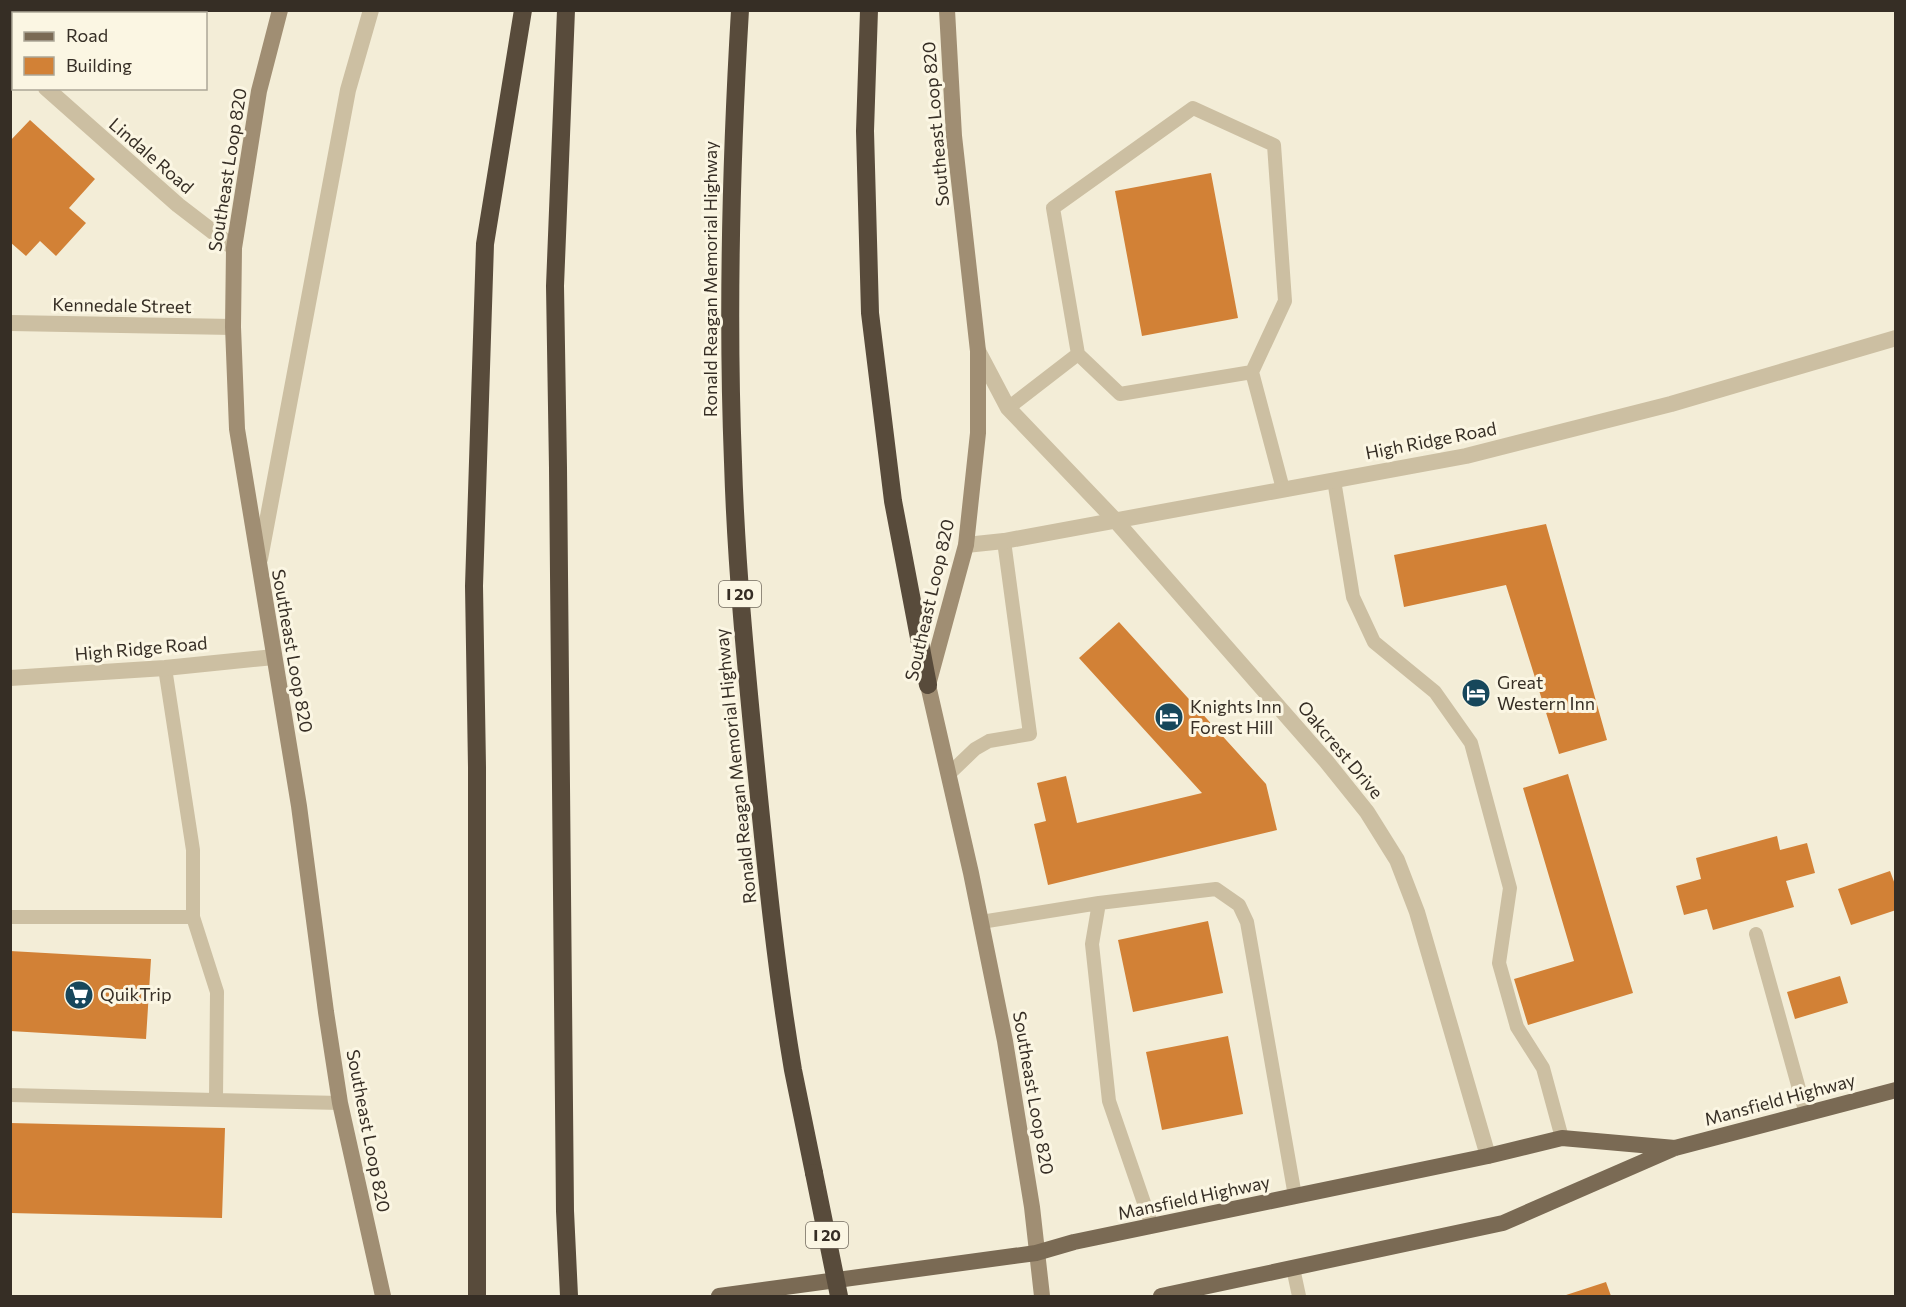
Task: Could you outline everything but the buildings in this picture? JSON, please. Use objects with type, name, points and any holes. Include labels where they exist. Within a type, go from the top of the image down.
[{"type":"highway","points":[[477,1296],[475,1207],[477,768],[474,586],[485,244],[523,10]]},
{"type":"highway","points":[[566,10],[555,286],[565,1211],[569,1296]]},
{"type":"highway","name":"Ronald Reagan Memorial Highway","points":[[740,10],[733,130],[729,287],[733,463],[743,642],[766,864],[793,1068],[839,1296]]},
{"type":"highway","points":[[869,10],[865,131],[870,313],[893,501],[927,686]]},
{"type":"main road","name":"Southeast Loop 820","points":[[280,10],[259,91],[234,248],[233,327],[237,429],[298,806],[340,1103],[382,1296]]},
{"type":"main road","name":"Southeast Loop 820","points":[[946,10],[954,136],[978,351],[978,433],[966,545],[927,686],[949,774],[1005,1041],[1032,1207],[1042,1296]]},
{"type":"main road","name":"Mansfield Highway","points":[[1161,1296],[1503,1223],[1675,1149],[1896,1090]]},
{"type":"main road","name":"Mansfield Highway","points":[[719,1296],[1036,1253],[1562,1138],[1675,1149]]},
{"type":"street","points":[[258,566],[348,90],[371,10]]},
{"type":"street","name":"Lindale Road","points":[[47,90],[178,205],[234,248]]},
{"type":"street","name":"Kennedale Street","points":[[10,323],[233,327]]},
{"type":"street","name":"High Ridge Road","points":[[966,545],[1004,541],[1466,456],[1671,404],[1896,338]]},
{"type":"street","name":"Oakcrest Drive","points":[[978,351],[1008,408],[1114,520],[1326,761],[1367,812],[1397,860],[1417,912],[1488,1156]]},
{"type":"street","name":"High Ridge Road","points":[[10,678],[165,668],[274,657]]},
{"type":"lane","points":[[1252,372],[1120,394],[1078,354],[1053,208],[1193,108],[1274,145],[1285,301],[1252,372],[1282,489]]},
{"type":"lane","points":[[1008,408],[1078,354]]},
{"type":"lane","points":[[1334,480],[1353,597],[1374,642],[1435,692],[1471,743],[1509,888],[1498,963],[1517,1027],[1543,1068],[1562,1138]]},
{"type":"lane","points":[[949,774],[975,749],[989,741],[1030,734],[1004,541]]},
{"type":"lane","points":[[165,668],[193,850],[193,917],[217,992],[216,1099]]},
{"type":"lane","points":[[981,921],[1099,903],[1216,889],[1239,905],[1247,922],[1295,1196]]},
{"type":"lane","points":[[1099,903],[1092,944],[1109,1101],[1152,1226]]},
{"type":"lane","points":[[10,917],[193,917]]},
{"type":"lane","points":[[1756,934],[1806,1114]]},
{"type":"lane","points":[[10,1095],[340,1103]]},
{"type":"lane","points":[[1293,1268],[1299,1296]]},
{"type":"place","name":"Great Western Inn","points":[[1476,693]]},
{"type":"place","name":"Knights Inn Forest Hill","points":[[1169,717]]},
{"type":"place","name":"QuikTrip","points":[[79,995]]}]
